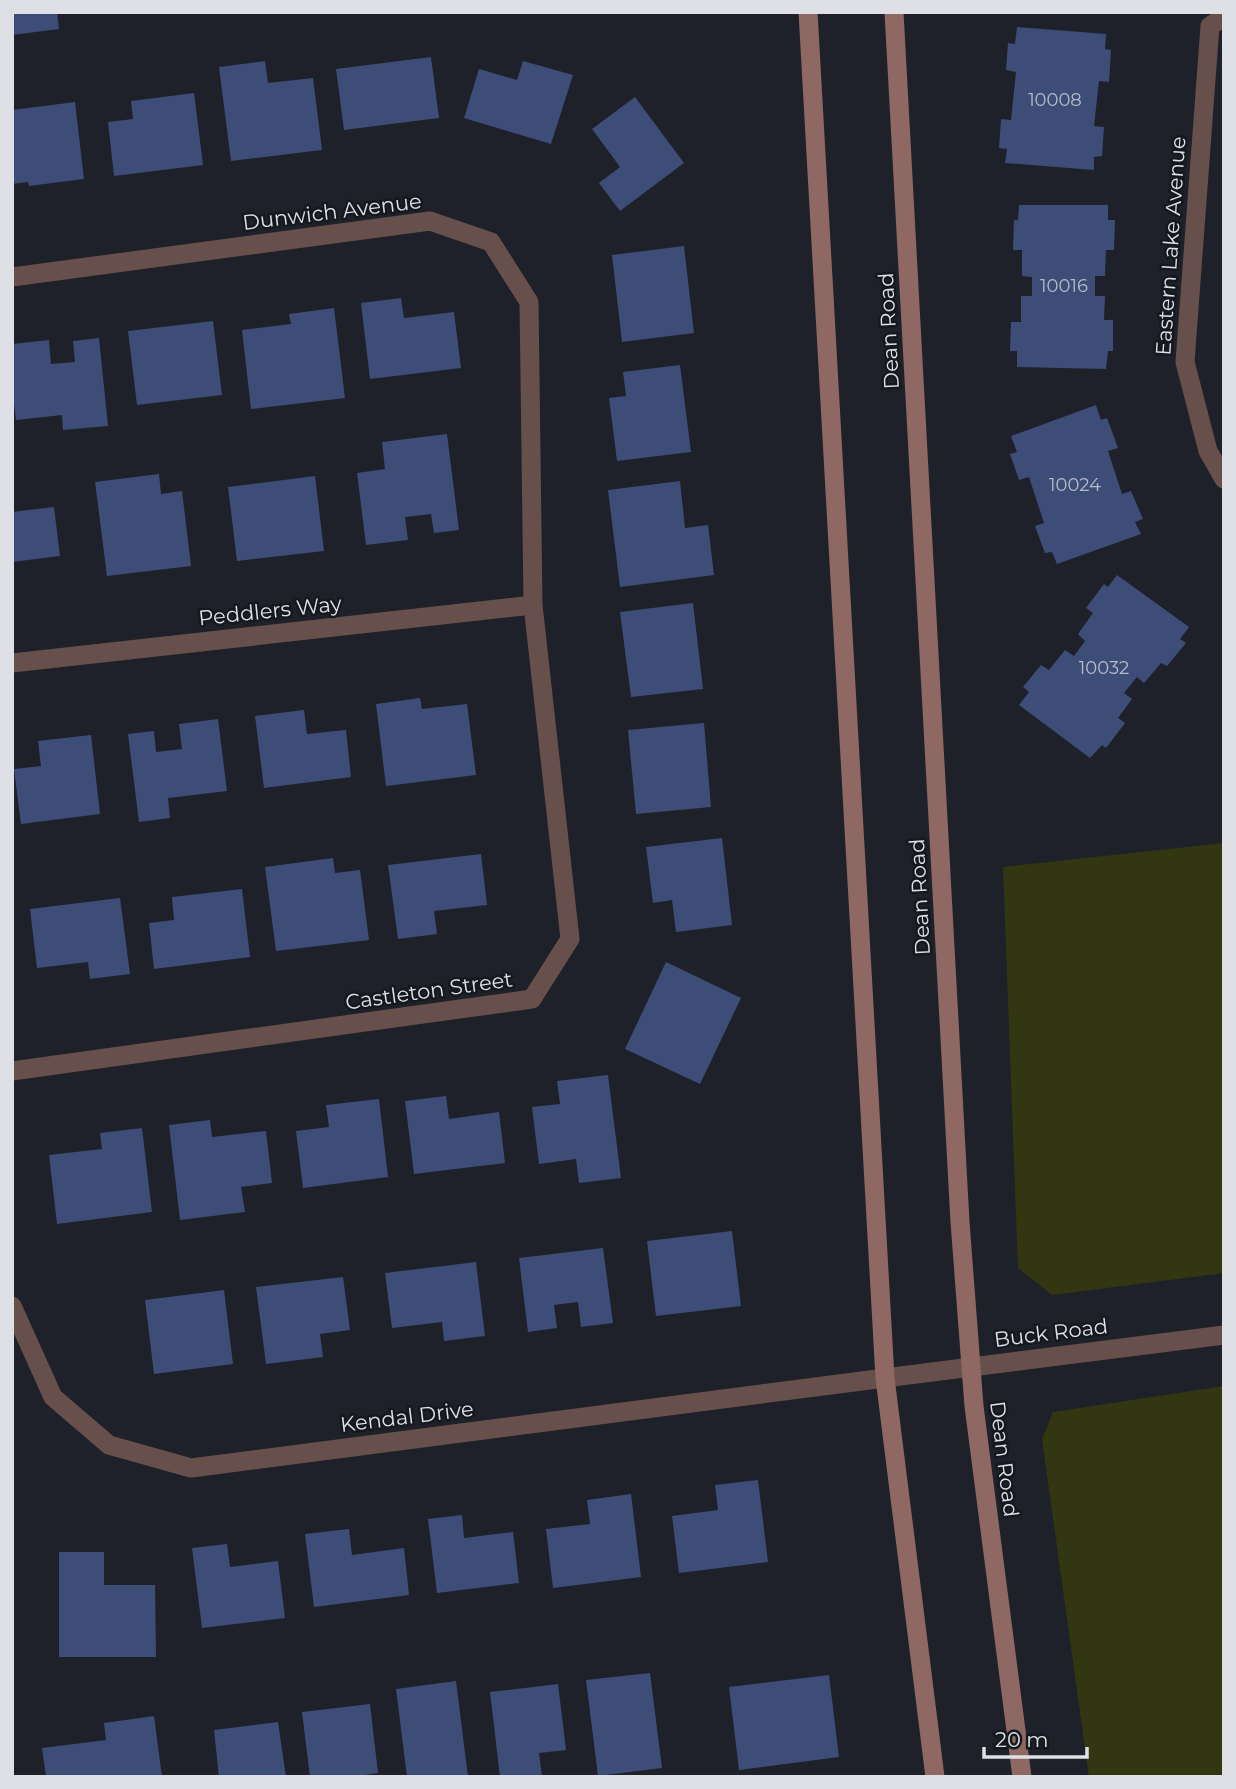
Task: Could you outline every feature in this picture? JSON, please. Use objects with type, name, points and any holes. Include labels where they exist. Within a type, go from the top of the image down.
[{"type":"main road","points":[[808,12],[885,1378],[935,1777]]},
{"type":"main road","name":"Dean Road","points":[[894,12],[959,1194],[971,1367],[1022,1777]]},
{"type":"street","name":"Eastern Lake Avenue","points":[[1224,17],[1210,26],[1185,362],[1208,451],[1224,479]]},
{"type":"street","name":"Dunwich Avenue","points":[[12,277],[430,221],[491,242],[529,302],[533,605]]},
{"type":"street","name":"Peddlers Way","points":[[12,663],[533,605]]},
{"type":"street","name":"Castleton Street","points":[[12,1071],[533,999],[570,939],[533,605]]},
{"type":"street","name":"Kendal Drive","points":[[12,1306],[52,1396],[109,1445],[191,1468],[885,1378]]},
{"type":"street","name":"Buck Road","points":[[885,1378],[1224,1335]]},
{"type":"green space","points":[[1224,843],[1224,1273],[1052,1295],[1018,1268],[1003,867]]},
{"type":"green space","points":[[1224,1386],[1224,1777],[1089,1777],[1042,1439],[1053,1412]]},
{"type":"building","points":[[12,12],[57,12],[59,29],[12,35]]},
{"type":"building","points":[[1017,27],[1106,34],[1105,49],[1111,50],[1109,82],[1099,81],[1094,126],[1104,127],[1102,156],[1094,157],[1094,170],[1005,163],[1007,149],[999,148],[1001,119],[1011,120],[1016,72],[1006,70],[1008,43],[1015,44]]},
{"type":"building","points":[[431,57],[439,118],[344,130],[336,69]]},
{"type":"building","points":[[265,61],[268,83],[313,78],[322,150],[231,161],[219,67]]},
{"type":"building","points":[[523,61],[573,75],[551,144],[464,118],[479,69],[517,80]]},
{"type":"building","points":[[194,93],[203,165],[114,176],[108,122],[133,119],[131,101]]},
{"type":"building","points":[[635,97],[684,163],[620,211],[599,183],[620,167],[592,129]]},
{"type":"building","points":[[75,102],[84,179],[29,186],[28,182],[12,184],[12,110]]},
{"type":"building","points":[[1019,205],[1108,205],[1108,220],[1115,220],[1114,250],[1106,250],[1105,276],[1095,276],[1095,296],[1105,296],[1104,320],[1113,320],[1113,351],[1108,351],[1106,369],[1017,367],[1017,351],[1010,351],[1011,322],[1021,322],[1021,296],[1032,296],[1032,277],[1022,276],[1022,250],[1013,250],[1014,220],[1018,220]]},
{"type":"building","points":[[684,246],[694,333],[622,342],[612,255]]},
{"type":"building","points":[[401,298],[404,318],[454,312],[461,368],[370,379],[361,303]]},
{"type":"building","points":[[334,308],[345,398],[251,409],[242,330],[291,324],[289,314]]},
{"type":"building","points":[[213,321],[222,395],[137,405],[128,331]]},
{"type":"building","points":[[99,338],[108,426],[63,430],[62,415],[16,420],[12,387],[12,344],[49,340],[51,364],[75,362],[73,341]]},
{"type":"building","points":[[680,365],[691,452],[617,461],[609,398],[626,396],[623,372]]},
{"type":"building","points":[[1096,405],[1101,420],[1107,418],[1118,448],[1108,451],[1122,494],[1131,491],[1143,519],[1135,522],[1141,534],[1057,564],[1052,552],[1045,553],[1035,526],[1044,523],[1029,477],[1019,480],[1010,454],[1017,452],[1011,436]]},
{"type":"building","points":[[447,434],[459,530],[434,533],[431,514],[405,517],[408,540],[366,545],[357,473],[385,469],[382,442]]},
{"type":"building","points":[[159,474],[161,494],[182,491],[191,566],[107,576],[95,482]]},
{"type":"building","points":[[315,476],[324,551],[237,561],[228,487]]},
{"type":"building","points":[[680,481],[685,528],[708,525],[714,575],[620,587],[608,490]]},
{"type":"building","points":[[54,507],[60,556],[12,562],[12,512]]},
{"type":"building","points":[[1117,575],[1189,627],[1180,639],[1186,643],[1167,666],[1161,663],[1144,683],[1137,677],[1124,693],[1132,699],[1118,718],[1125,723],[1106,748],[1102,745],[1090,758],[1019,705],[1029,692],[1023,687],[1041,665],[1049,670],[1065,650],[1074,656],[1085,641],[1078,634],[1093,613],[1086,608],[1104,584],[1108,587]]},
{"type":"building","points":[[693,603],[703,689],[631,697],[620,612]]},
{"type":"building","points":[[420,698],[422,709],[467,704],[476,775],[386,786],[376,704]]},
{"type":"building","points":[[304,710],[307,734],[346,730],[351,777],[264,788],[255,716]]},
{"type":"building","points":[[218,719],[227,791],[168,798],[170,818],[139,822],[128,734],[154,731],[156,752],[182,749],[179,724]]},
{"type":"building","points":[[704,723],[711,807],[636,814],[628,730]]},
{"type":"building","points":[[91,735],[100,814],[21,824],[14,769],[41,766],[38,741]]},
{"type":"building","points":[[722,838],[732,925],[676,932],[672,900],[653,903],[646,847]]},
{"type":"building","points":[[481,854],[487,905],[434,911],[437,934],[398,939],[388,865]]},
{"type":"building","points":[[333,858],[335,873],[360,870],[369,940],[276,951],[265,867]]},
{"type":"building","points":[[242,889],[250,957],[154,969],[149,923],[174,920],[172,897]]},
{"type":"building","points":[[120,898],[130,974],[90,979],[88,962],[37,968],[30,909]]},
{"type":"building","points":[[666,962],[741,998],[700,1084],[625,1049]]},
{"type":"building","points":[[608,1075],[621,1178],[579,1183],[576,1159],[539,1164],[532,1107],[560,1104],[557,1081]]},
{"type":"building","points":[[446,1096],[449,1119],[499,1112],[505,1163],[414,1174],[405,1101]]},
{"type":"building","points":[[379,1099],[388,1177],[303,1188],[296,1131],[329,1127],[326,1105]]},
{"type":"building","points":[[210,1120],[212,1137],[266,1131],[272,1183],[241,1187],[245,1212],[180,1220],[169,1125]]},
{"type":"building","points":[[142,1128],[152,1212],[57,1224],[49,1155],[102,1149],[100,1133]]},
{"type":"building","points":[[732,1231],[741,1306],[656,1316],[647,1241]]},
{"type":"building","points":[[603,1248],[613,1323],[581,1327],[578,1302],[554,1305],[557,1328],[528,1332],[519,1258]]},
{"type":"building","points":[[476,1262],[485,1336],[444,1341],[442,1322],[392,1328],[385,1273]]},
{"type":"building","points":[[343,1277],[350,1330],[320,1334],[323,1357],[266,1364],[256,1287]]},
{"type":"building","points":[[224,1290],[233,1364],[154,1374],[145,1300]]},
{"type":"building","points":[[758,1480],[768,1562],[679,1573],[672,1516],[718,1510],[715,1485]]},
{"type":"building","points":[[631,1494],[641,1577],[553,1588],[546,1529],[590,1524],[587,1500]]},
{"type":"building","points":[[462,1515],[464,1538],[513,1532],[519,1583],[437,1593],[428,1519]]},
{"type":"building","points":[[349,1529],[352,1555],[404,1548],[409,1595],[314,1607],[305,1534]]},
{"type":"building","points":[[227,1544],[230,1567],[278,1561],[285,1618],[202,1628],[192,1548]]},
{"type":"building","points":[[59,1552],[104,1552],[104,1585],[155,1585],[156,1657],[59,1657]]},
{"type":"building","points":[[650,1673],[662,1768],[598,1776],[586,1680]]},
{"type":"building","points":[[829,1675],[839,1757],[739,1770],[729,1687]]},
{"type":"building","points":[[456,1681],[468,1777],[407,1777],[396,1689]]},
{"type":"building","points":[[558,1684],[566,1750],[539,1753],[542,1777],[500,1777],[490,1692]]},
{"type":"building","points":[[370,1704],[378,1773],[352,1777],[310,1777],[302,1712]]},
{"type":"building","points":[[154,1716],[162,1777],[46,1777],[42,1748],[106,1740],[104,1723]]},
{"type":"building","points":[[278,1722],[286,1777],[219,1777],[214,1730]]}]
